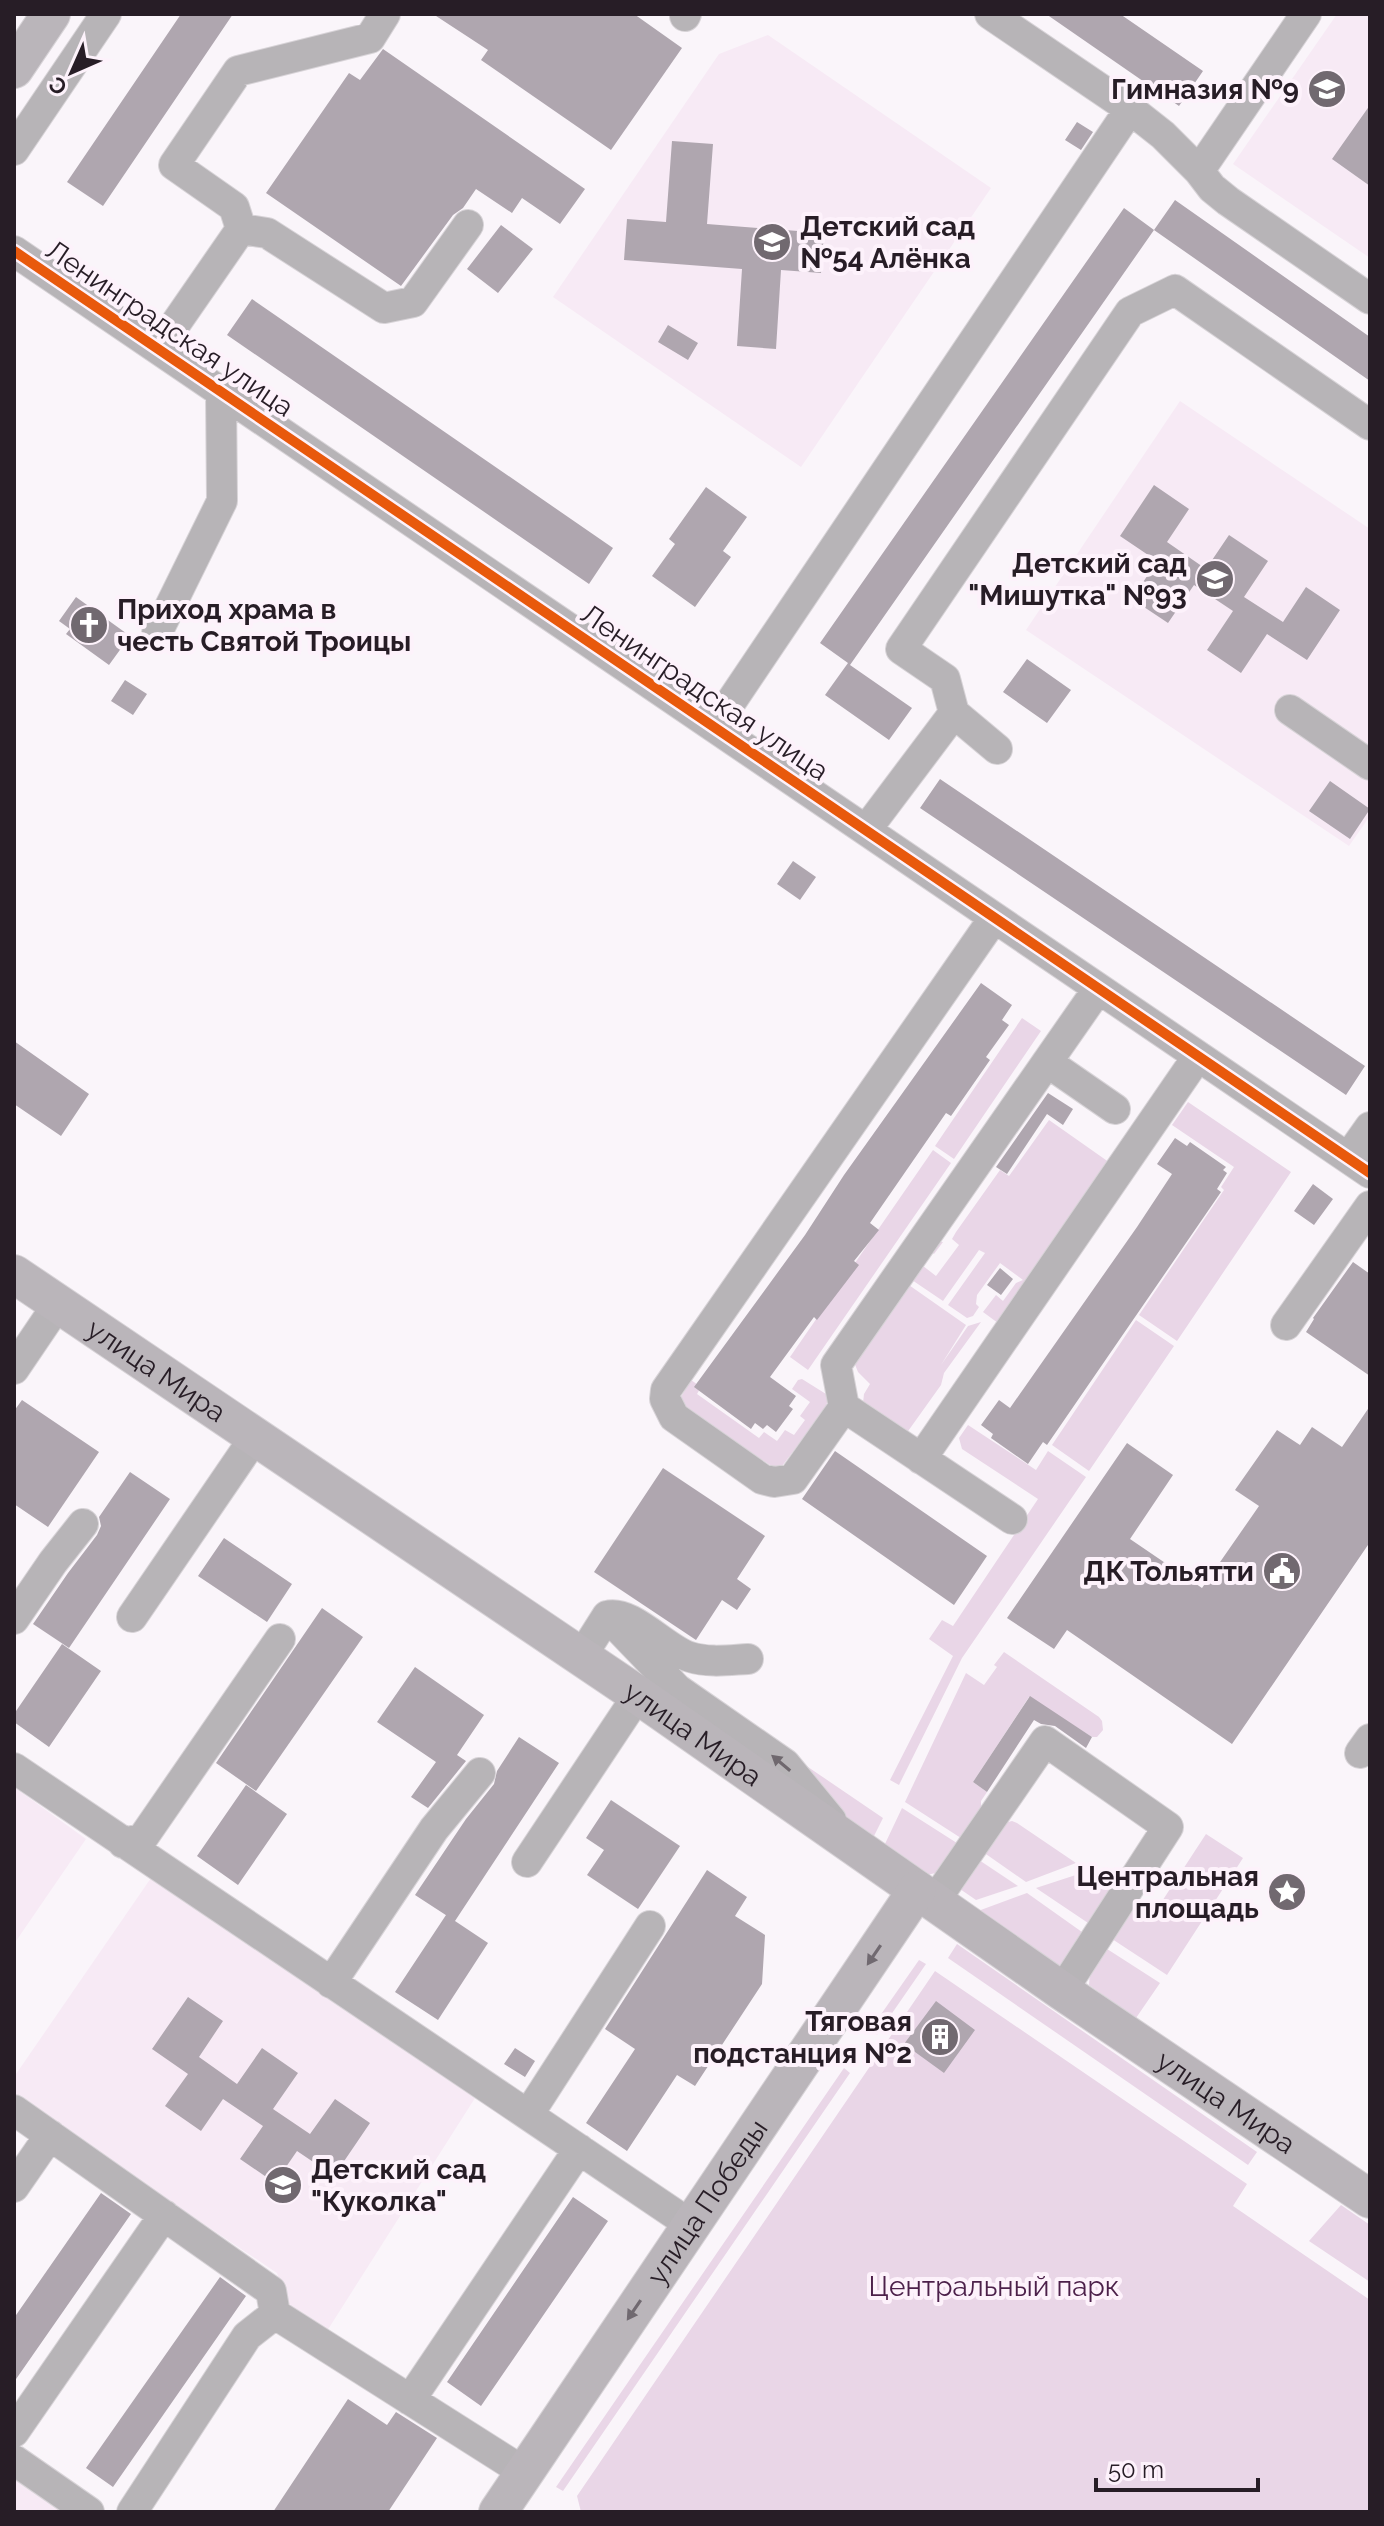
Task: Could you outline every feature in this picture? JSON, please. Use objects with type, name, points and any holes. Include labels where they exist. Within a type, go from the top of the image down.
[{"type":"main road","points":[[14,69],[51,14]]},
{"type":"main road","name":"улица Мира","points":[[14,1274],[638,1695],[1062,1991],[1370,2199]]},
{"type":"main road","name":"улица Победы","points":[[498,2512],[691,2225],[925,1896]]},
{"type":"street","points":[[14,150],[106,14]]},
{"type":"street","points":[[241,229],[234,207],[174,165],[238,71],[370,38],[385,14]]},
{"type":"street","points":[[990,14],[1130,109],[1163,135],[1228,201],[1370,299]]},
{"type":"street","points":[[1199,171],[1306,14]]},
{"type":"street","points":[[714,727],[1130,109]]},
{"type":"street","points":[[241,229],[267,233],[384,308],[413,302],[468,225]]},
{"type":"street","points":[[158,349],[241,229]]},
{"type":"street","name":"Ленинградская улица","points":[[14,251],[1359,1166]]},
{"type":"street","points":[[997,749],[954,713],[945,679],[901,649],[1130,312],[1175,290],[1370,425]]},
{"type":"street","points":[[157,633],[222,501],[221,392]]},
{"type":"street","points":[[1290,710],[1370,765]]},
{"type":"street","points":[[866,830],[954,713]]},
{"type":"street","points":[[844,1407],[793,1479],[774,1482],[762,1479],[674,1417],[665,1399],[666,1390],[994,918]]},
{"type":"street","points":[[1012,1519],[844,1407],[836,1365],[1098,989]]},
{"type":"street","points":[[921,1459],[1198,1056]]},
{"type":"street","points":[[1047,1062],[1115,1109]]},
{"type":"street","points":[[1359,1166],[1370,1127]]},
{"type":"street","points":[[1286,1325],[1370,1206]]},
{"type":"street","points":[[14,1369],[58,1304]]},
{"type":"street","points":[[132,1617],[255,1437]]},
{"type":"street","points":[[14,1619],[83,1524]]},
{"type":"street","points":[[581,1657],[607,1616],[613,1614],[625,1617],[690,1657],[714,1661],[748,1659]]},
{"type":"street","points":[[607,1616],[677,1689],[785,1764],[850,1843]]},
{"type":"street","points":[[123,1843],[142,1839],[280,1639]]},
{"type":"street","points":[[527,1862],[638,1695]]},
{"type":"street","points":[[925,1896],[1045,1741],[1070,1758],[1168,1827],[1062,1991]]},
{"type":"street","points":[[14,1768],[691,2225]]},
{"type":"street","points":[[331,1983],[434,1829],[480,1773]]},
{"type":"street","points":[[528,2115],[650,1926]]},
{"type":"street","points":[[14,2110],[271,2291],[275,2314],[524,2472]]},
{"type":"street","points":[[14,2187],[50,2135]]},
{"type":"street","points":[[410,2400],[579,2149]]},
{"type":"street","points":[[14,2432],[164,2215]]},
{"type":"street","points":[[132,2512],[247,2336],[275,2314]]},
{"type":"street","points":[[14,2460],[89,2512]]},
{"type":"shaded area","name":"Гимназия №9","points":[[1337,14],[1370,14],[1370,258],[1233,164]]},
{"type":"shaded area","name":"Детский сад №54 Алёнка","points":[[768,35],[991,188],[801,467],[553,297],[719,54]]},
{"type":"shaded area","name":"Детский сад \"Мишутка\" №93","points":[[1180,401],[1370,529],[1370,816],[1349,846],[1026,630]]},
{"type":"shaded area","points":[[14,1787],[86,1839],[14,1944]]},
{"type":"shaded area","name":"Детский сад \"Куколка\"","points":[[151,1878],[475,2098],[327,2331],[288,2307],[277,2273],[14,2097],[14,2077]]},
{"type":"shaded area","points":[[14,2474],[67,2512],[14,2512]]},
{"type":"green space","points":[[1022,1018],[1041,1031],[954,1159],[935,1146]]},
{"type":"green space","points":[[1188,1102],[1291,1172],[1177,1341],[1139,1315],[1224,1190],[1221,1187],[1234,1167],[1172,1125]]},
{"type":"green space","points":[[1049,1120],[1113,1165],[1002,1326],[983,1312],[996,1295],[1003,1301],[1016,1283],[1023,1280],[1000,1263],[977,1295],[976,1304],[979,1307],[973,1316],[967,1318],[948,1305],[985,1253],[979,1250],[943,1301],[909,1278],[915,1257],[928,1244],[943,1242],[934,1254],[927,1249],[918,1262],[936,1276],[959,1245],[952,1239],[956,1232],[1000,1170],[1009,1176]]},
{"type":"green space","points":[[933,1150],[951,1163],[808,1370],[790,1357]]},
{"type":"green space","points":[[906,1283],[966,1325],[941,1365],[968,1326],[981,1322],[906,1434],[863,1403],[870,1384],[858,1372],[854,1362]]},
{"type":"green space","points":[[1136,1320],[1174,1346],[1089,1471],[1052,1445]]},
{"type":"green space","points":[[802,1379],[826,1394],[826,1408],[782,1466],[773,1467],[685,1408],[681,1397],[691,1380],[701,1387],[697,1394],[759,1438],[764,1432],[777,1441],[785,1430],[794,1435],[805,1420],[800,1416],[810,1402],[792,1389]]},
{"type":"green space","points":[[968,1425],[1036,1470],[1048,1451],[1086,1477],[962,1658],[899,1785],[890,1780],[953,1656],[929,1639],[942,1620],[953,1626],[1038,1499],[962,1449],[959,1438]]},
{"type":"green space","points":[[1004,1652],[1099,1717],[1103,1730],[1097,1737],[1092,1737],[1029,1697],[973,1782],[987,1792],[964,1840],[905,1802],[966,1673],[984,1685]]},
{"type":"green space","points":[[786,1752],[883,1818],[873,1838],[853,1825]]},
{"type":"green space","points":[[902,1808],[960,1845],[940,1872],[927,1875],[884,1846]]},
{"type":"green space","points":[[1012,1821],[1076,1863],[1026,1882],[983,1852]]},
{"type":"green space","points":[[1206,1834],[1243,1858],[1167,1975],[1109,1937],[1135,1906],[1153,1915]]},
{"type":"green space","points":[[979,1860],[1018,1886],[976,1900],[960,1889]]},
{"type":"green space","points":[[1088,1871],[1103,1881],[1111,1893],[1094,1927],[1036,1888]]},
{"type":"green space","points":[[1027,1893],[1089,1937],[1067,1967],[1059,1967],[978,1911]]},
{"type":"green space","points":[[957,1944],[1257,2152],[1248,2165],[948,1958]]},
{"type":"green space","points":[[1104,1947],[1160,1983],[1136,2018],[1089,1985],[1090,1971]]},
{"type":"green space","points":[[919,1960],[926,1964],[877,2035],[870,2030]]},
{"type":"green space","name":"Центральный парк","points":[[935,1971],[1247,2184],[1233,2206],[1370,2300],[1370,2512],[581,2512],[577,2496]]},
{"type":"green space","points":[[844,2068],[850,2073],[563,2491],[556,2487]]},
{"type":"green space","points":[[1341,2205],[1370,2225],[1370,2282],[1309,2241]]},
{"type":"building","points":[[181,14],[233,14],[103,206],[67,182]]},
{"type":"building","points":[[433,14],[634,14],[682,48],[611,150],[481,60],[488,50]]},
{"type":"building","points":[[1046,14],[1120,14],[1203,71],[1179,106]]},
{"type":"building","points":[[383,49],[585,189],[560,224],[522,198],[512,213],[476,189],[401,286],[266,193],[349,73],[360,80]]},
{"type":"building","points":[[1370,105],[1370,186],[1332,159]]},
{"type":"building","points":[[1077,122],[1093,132],[1081,150],[1065,140]]},
{"type":"building","points":[[672,141],[713,144],[707,224],[824,233],[821,273],[781,270],[776,349],[737,346],[742,269],[624,260],[627,219],[666,222]]},
{"type":"building","points":[[1175,200],[1370,337],[1370,381],[1154,230]]},
{"type":"building","points":[[1124,208],[1154,230],[850,665],[912,708],[889,740],[825,695],[848,663],[820,643]]},
{"type":"building","points":[[501,225],[533,249],[498,293],[467,269]]},
{"type":"building","points":[[252,299],[613,548],[589,584],[227,335]]},
{"type":"building","points":[[668,325],[698,343],[688,360],[658,342]]},
{"type":"building","points":[[1154,485],[1189,509],[1167,542],[1206,569],[1229,535],[1268,561],[1244,597],[1283,622],[1306,587],[1340,610],[1307,660],[1267,634],[1241,673],[1207,650],[1233,611],[1194,585],[1168,623],[1132,599],[1157,561],[1120,536]]},
{"type":"building","points":[[706,487],[747,517],[723,551],[731,557],[695,607],[652,576],[675,544],[669,539]]},
{"type":"building","name":"Приход храма в честь Святой Троицы","points":[[76,597],[130,636],[109,665],[66,634],[70,629],[59,621]]},
{"type":"building","points":[[1027,659],[1071,690],[1047,723],[1003,692]]},
{"type":"building","points":[[125,680],[147,694],[133,715],[111,701]]},
{"type":"building","points":[[940,779],[1365,1066],[1346,1095],[920,808]]},
{"type":"building","points":[[1330,781],[1370,809],[1350,839],[1309,811]]},
{"type":"building","points":[[793,861],[816,877],[800,900],[777,884]]},
{"type":"building","points":[[981,983],[1012,1005],[1002,1020],[1009,1025],[986,1057],[990,1060],[951,1116],[946,1113],[870,1223],[879,1230],[854,1261],[859,1265],[817,1320],[814,1317],[770,1377],[796,1396],[789,1406],[793,1409],[776,1432],[767,1425],[763,1429],[755,1423],[751,1429],[694,1387],[805,1235]]},
{"type":"building","points":[[14,1041],[89,1094],[61,1136],[14,1104]]},
{"type":"building","points":[[1048,1093],[1073,1109],[1063,1125],[1047,1114],[1007,1174],[996,1167]]},
{"type":"building","points":[[1175,1138],[1187,1146],[1190,1142],[1226,1167],[1223,1170],[1227,1173],[1217,1189],[1221,1192],[1047,1445],[1043,1442],[1028,1464],[991,1438],[993,1434],[981,1425],[999,1400],[1010,1408],[1137,1227],[1172,1174],[1157,1164]]},
{"type":"building","points":[[1313,1184],[1333,1199],[1314,1225],[1294,1211]]},
{"type":"building","points":[[1353,1262],[1370,1274],[1370,1376],[1306,1332]]},
{"type":"building","points":[[1000,1268],[1013,1279],[1001,1295],[987,1285]]},
{"type":"building","points":[[22,1400],[99,1452],[48,1527],[14,1504],[14,1411]]},
{"type":"building","name":"ДК Тольятти","points":[[1370,1406],[1370,1542],[1232,1744],[1067,1630],[1054,1649],[1007,1618],[1127,1443],[1173,1475],[1130,1539],[1202,1588],[1259,1506],[1235,1490],[1277,1430],[1300,1445],[1312,1427],[1342,1447]]},
{"type":"building","points":[[835,1451],[987,1556],[954,1605],[802,1499]]},
{"type":"building","points":[[663,1468],[765,1536],[737,1579],[751,1589],[737,1610],[722,1600],[696,1640],[594,1572]]},
{"type":"building","points":[[130,1472],[170,1499],[69,1648],[33,1624],[97,1535],[101,1526],[99,1517]]},
{"type":"building","points":[[224,1538],[292,1584],[267,1622],[198,1576]]},
{"type":"building","points":[[322,1608],[363,1637],[256,1791],[216,1763]]},
{"type":"building","points":[[62,1644],[101,1671],[49,1747],[14,1722],[14,1714]]},
{"type":"building","points":[[415,1667],[484,1715],[457,1755],[466,1761],[428,1808],[411,1797],[436,1762],[377,1722]]},
{"type":"building","points":[[1030,1696],[1092,1737],[1086,1748],[1055,1726],[1034,1720],[987,1792],[973,1782]]},
{"type":"building","points":[[519,1737],[559,1763],[455,1921],[415,1895],[466,1819],[494,1784],[497,1771]]},
{"type":"building","points":[[246,1785],[287,1814],[238,1885],[197,1856]]},
{"type":"building","points":[[611,1800],[680,1846],[638,1909],[587,1875],[604,1850],[586,1838]]},
{"type":"building","points":[[707,1870],[747,1897],[735,1916],[765,1935],[762,1984],[695,2086],[677,2075],[627,2151],[586,2123],[635,2049],[605,2029]]},
{"type":"building","points":[[446,1915],[488,1943],[438,2020],[395,1992]]},
{"type":"building","points":[[188,1997],[223,2021],[199,2057],[237,2084],[262,2048],[298,2073],[273,2109],[310,2134],[335,2099],[370,2123],[334,2176],[297,2151],[275,2183],[240,2159],[263,2126],[223,2099],[201,2131],[165,2106],[188,2074],[152,2049]]},
{"type":"building","name":"Тяговая подстанция №2","points":[[936,2001],[975,2030],[944,2073],[904,2044]]},
{"type":"building","points":[[515,2048],[535,2061],[525,2077],[504,2064]]},
{"type":"building","points":[[101,2193],[131,2214],[14,2382],[14,2318]]},
{"type":"building","points":[[573,2197],[608,2221],[481,2406],[447,2382]]},
{"type":"building","points":[[220,2277],[246,2296],[113,2487],[86,2468]]},
{"type":"building","points":[[348,2399],[387,2425],[396,2412],[437,2438],[388,2512],[273,2512]]},
{"type":"cycle path","points":[[14,251],[1370,1173]]},
{"type":"place","name":"Гимназия №9","points":[[1327,89]]},
{"type":"place","name":"Детский сад №54 Алёнка","points":[[772,242]]},
{"type":"place","name":"Детский сад \"Мишутка\" №93","points":[[1215,579]]},
{"type":"place","name":"Приход храма в честь Святой Троицы","points":[[89,625]]},
{"type":"place","name":"ДК Тольятти","points":[[1282,1571]]},
{"type":"place","name":"Центральная площадь","points":[[1287,1892]]},
{"type":"place","name":"Тяговая подстанция №2","points":[[940,2037]]},
{"type":"place","name":"Детский сад \"Куколка\"","points":[[283,2185]]}]
